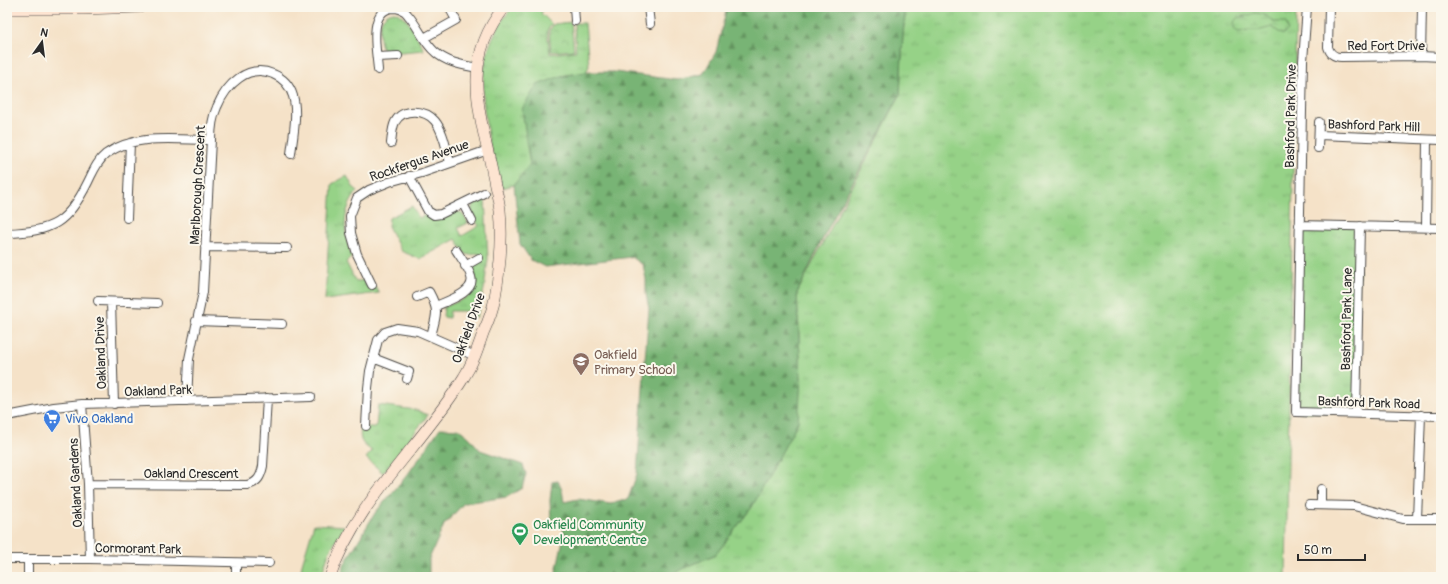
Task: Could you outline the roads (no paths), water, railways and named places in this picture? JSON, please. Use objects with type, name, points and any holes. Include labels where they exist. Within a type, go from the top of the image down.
[{"type":"street","points":[[7,9],[141,7]]},
{"type":"street","points":[[424,38],[456,20],[449,7]]},
{"type":"street","name":"Oakfield Drive","points":[[330,577],[335,560],[353,526],[447,403],[465,375],[475,356],[495,300],[501,247],[500,209],[477,100],[476,87],[478,68],[486,37],[504,7]]},
{"type":"street","points":[[574,7],[575,21]]},
{"type":"street","points":[[648,7],[650,24]]},
{"type":"street","name":"Bashford Park Drive","points":[[1296,412],[1303,61],[1307,7]]},
{"type":"street","name":"Red Fort Drive","points":[[1329,7],[1328,47],[1333,56],[1441,57]]},
{"type":"street","points":[[1421,56],[1422,7]]},
{"type":"street","points":[[378,70],[376,30],[377,18],[384,11],[390,8],[397,8],[408,13],[431,48],[440,56],[452,62],[478,68]]},
{"type":"street","points":[[378,57],[398,56]]},
{"type":"street","name":"Marlborough Crescent","points":[[186,401],[189,359],[203,292],[211,140],[214,116],[226,90],[245,74],[258,71],[269,72],[278,76],[284,81],[292,94],[295,109],[291,154]]},
{"type":"street","points":[[391,143],[393,127],[398,118],[406,113],[425,113],[431,117],[440,130],[450,162]]},
{"type":"street","name":"Bashford Park Hill","points":[[1318,148],[1319,122]]},
{"type":"street","name":"Bashford Park Hill","points":[[1319,135],[1441,140]]},
{"type":"street","points":[[7,233],[35,231],[49,227],[67,215],[78,201],[101,158],[111,151],[130,143],[156,140],[211,140]]},
{"type":"street","name":"Bashford Park Hill","points":[[1426,228],[1427,140]]},
{"type":"street","points":[[127,218],[130,143]]},
{"type":"street","name":"Rockfergus Avenue","points":[[372,285],[357,254],[352,238],[350,222],[352,210],[356,200],[362,194],[389,182],[488,150]]},
{"type":"street","points":[[409,176],[428,211],[433,215],[440,215],[484,193]]},
{"type":"street","points":[[463,204],[472,220]]},
{"type":"street","points":[[1299,225],[1441,228]]},
{"type":"street","name":"Bashford Park Lane","points":[[1356,413],[1360,226]]},
{"type":"street","points":[[205,247],[287,248]]},
{"type":"street","points":[[436,306],[469,289],[472,283],[472,278],[456,250]]},
{"type":"street","points":[[465,266],[479,258]]},
{"type":"street","points":[[417,297],[429,292],[436,306],[436,314],[431,336]]},
{"type":"street","name":"Oakland Drive","points":[[98,301],[157,303]]},
{"type":"street","name":"Oakland Drive","points":[[111,302],[114,404]]},
{"type":"street","points":[[196,321],[282,324]]},
{"type":"street","points":[[366,426],[368,388],[373,358],[380,337],[383,333],[397,328],[406,329],[431,336],[475,356]]},
{"type":"street","points":[[373,358],[408,376],[411,363]]},
{"type":"street","name":"Oakland Park","points":[[7,416],[54,407],[82,404],[311,397]]},
{"type":"street","name":"Oakland Crescent","points":[[88,484],[247,485],[254,483],[260,476],[263,466],[267,398]]},
{"type":"street","name":"Oakland Gardens","points":[[82,404],[88,484],[90,559]]},
{"type":"street","name":"Bashford Park Road","points":[[1296,412],[1441,416]]},
{"type":"street","points":[[1417,519],[1421,415]]},
{"type":"street","points":[[1321,488],[1321,505]]},
{"type":"street","points":[[1309,505],[1354,506],[1403,518],[1441,520]]},
{"type":"street","name":"Cormorant Park","points":[[7,560],[90,559],[269,563]]},
{"type":"street","points":[[28,560],[28,577]]},
{"type":"street","points":[[236,562],[236,577]]},
{"type":"place","name":"Oakfield Primary School","points":[[581,376]]},
{"type":"place","name":"Vivo Oakland","points":[[52,433]]},
{"type":"place","name":"Oakfield Community Development Centre","points":[[520,546]]}]
